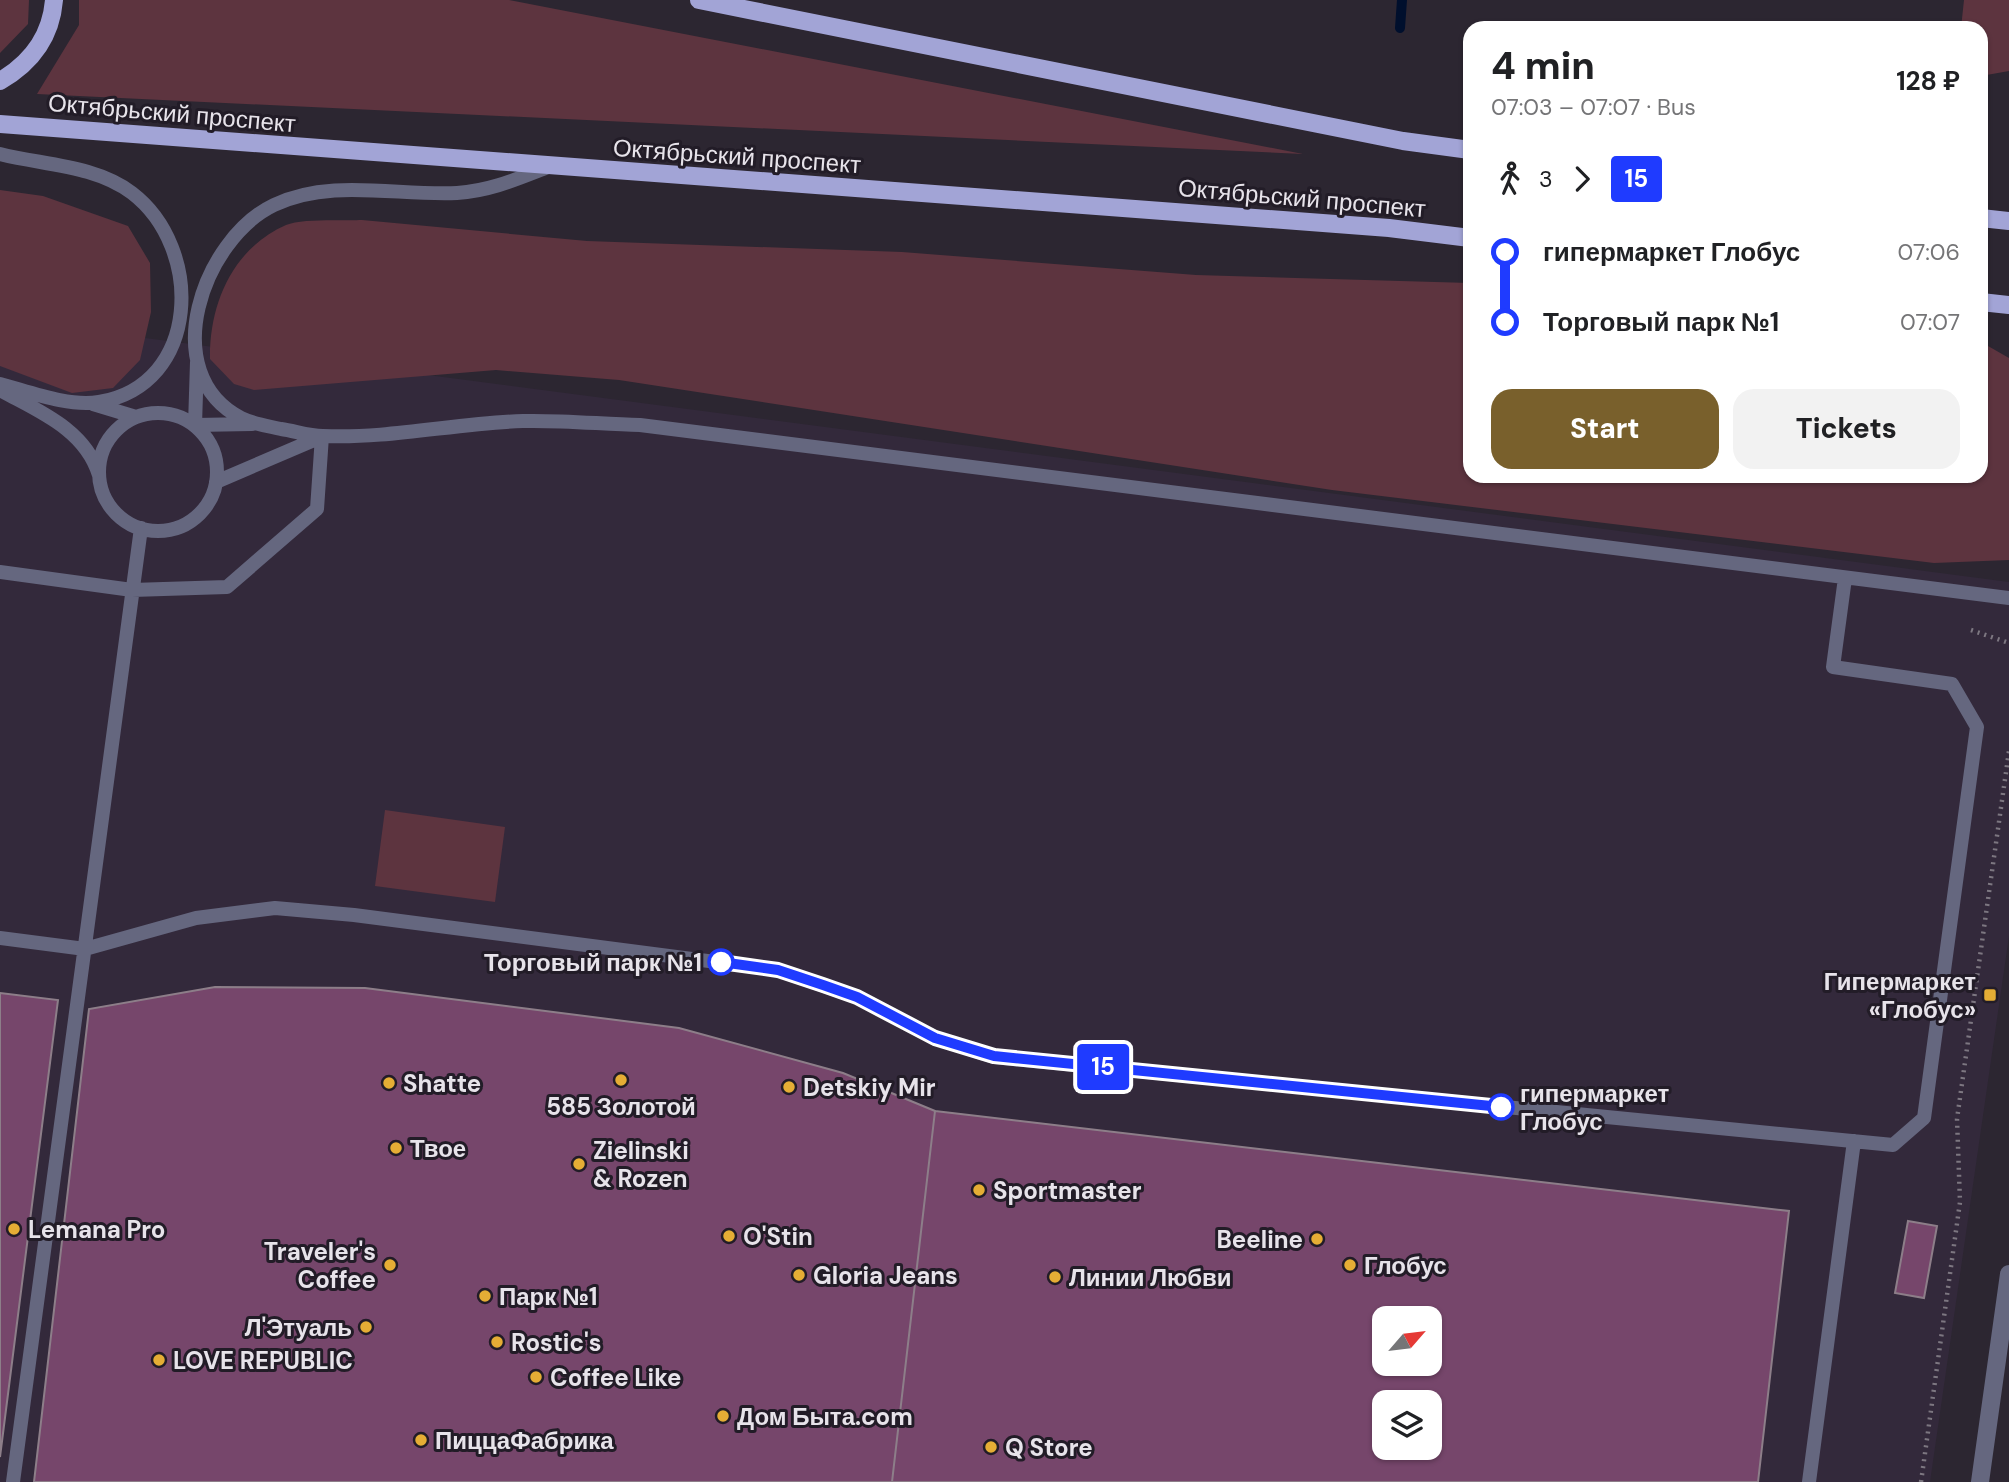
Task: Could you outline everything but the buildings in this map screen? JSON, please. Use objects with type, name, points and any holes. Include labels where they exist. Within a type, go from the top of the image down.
[{"type":"main road","points":[[0,81],[14,73],[37,50],[51,21],[54,0]]},
{"type":"main road","points":[[699,0],[1402,141],[1463,149]]},
{"type":"main road","name":"Октябрьский проспект","points":[[0,124],[1390,228],[1463,237]]},
{"type":"main road","points":[[1988,219],[2009,221]]},
{"type":"main road","points":[[1988,303],[2009,305]]},
{"type":"street","points":[[1980,1482],[2009,1273]]},
{"type":"lane","points":[[0,154],[66,167],[114,183],[144,204],[167,232],[180,283],[177,327],[161,368],[136,387],[114,397],[89,402]]},
{"type":"lane","points":[[0,390],[67,428],[96,465],[102,491],[114,511],[141,528],[161,531],[188,523],[209,502],[216,482],[213,450],[195,425],[198,356],[196,325],[203,288],[226,243],[256,214],[304,194],[332,190],[456,192],[492,189],[548,167]]},
{"type":"lane","points":[[198,356],[208,386],[222,406],[257,424]]},
{"type":"lane","points":[[0,384],[89,402],[130,415],[167,413],[195,425],[257,424],[322,436],[523,421],[640,425],[2009,598]]},
{"type":"lane","points":[[99,476],[102,453],[115,431],[130,415],[136,387]]},
{"type":"lane","points":[[216,482],[322,436]]},
{"type":"lane","points":[[0,572],[132,590],[227,587],[317,509],[322,436]]},
{"type":"lane","points":[[13,1482],[141,528]]},
{"type":"lane","points":[[0,938],[85,949],[196,918],[275,908],[354,915],[778,970],[857,997],[935,1038],[994,1056],[1893,1145],[1924,1118],[1977,727],[1952,684],[1833,667],[1845,578]]},
{"type":"lane","points":[[1809,1482],[1854,1141]]},
{"type":"path","points":[[1971,630],[2009,643]]},
{"type":"path","points":[[1921,1482],[1960,1202],[1957,1119],[2009,751]]},
{"type":"shaded area","points":[[0,0],[29,0],[28,24],[0,53]]},
{"type":"shaded area","points":[[79,0],[509,0],[1303,154],[37,94],[79,25]]},
{"type":"shaded area","points":[[1964,0],[2009,0],[2009,71],[1988,75],[1988,21],[1962,21]]},
{"type":"shaded area","points":[[0,190],[43,196],[128,226],[150,263],[151,312],[140,360],[113,388],[72,393],[0,366]]},
{"type":"shaded area","points":[[362,220],[587,241],[902,252],[1196,275],[1463,283],[1463,483],[1988,483],[1988,346],[2009,358],[2009,560],[1934,563],[1332,490],[619,380],[496,370],[254,390],[234,384],[210,359],[214,318],[228,280],[238,263],[267,235],[286,225],[312,221]]},
{"type":"shaded area","points":[[0,319],[2009,582],[2009,936],[1930,1482],[0,1482]]},
{"type":"shaded area","points":[[385,810],[505,827],[495,902],[375,886]]},
{"type":"waterway","points":[[1400,28],[1402,0]]},
{"type":"bus line","name":"15","points":[[721,962],[778,970],[823,985],[857,997],[935,1038],[994,1056],[1501,1107]]},
{"type":"place","name":"Торговый парк №1","points":[[721,962]]},
{"type":"place","name":"Гипермаркет «Глобус»","points":[[1990,995]]},
{"type":"place","name":"585 Золотой","points":[[621,1080]]},
{"type":"place","name":"Shatte","points":[[389,1083]]},
{"type":"place","name":"Detskiy Mir","points":[[789,1087]]},
{"type":"place","name":"гипермаркет Глобус","points":[[1501,1107]]},
{"type":"place","name":"Твое","points":[[396,1148]]},
{"type":"place","name":"Zielinski & Rozen","points":[[579,1164]]},
{"type":"place","name":"Sportmaster","points":[[979,1190]]},
{"type":"place","name":"Lemana Pro","points":[[14,1229]]},
{"type":"place","name":"O'Stin","points":[[729,1236]]},
{"type":"place","name":"Beeline","points":[[1317,1239]]},
{"type":"place","name":"Traveler's Coffee","points":[[390,1265]]},
{"type":"place","name":"Глобус","points":[[1350,1265]]},
{"type":"place","name":"Gloria Jeans","points":[[799,1275]]},
{"type":"place","name":"Линии Любви","points":[[1055,1277]]},
{"type":"place","name":"Парк №1","points":[[485,1296]]},
{"type":"place","name":"Л'Этуаль","points":[[366,1327]]},
{"type":"place","name":"Rostic's","points":[[497,1342]]},
{"type":"place","name":"LOVE REPUBLIC","points":[[159,1360]]},
{"type":"place","name":"Coffee Like","points":[[536,1377]]},
{"type":"place","name":"Дом Быта.com","points":[[723,1416]]},
{"type":"place","name":"ПиццаФабрика","points":[[421,1440]]},
{"type":"place","name":"Q Store","points":[[991,1447]]}]
